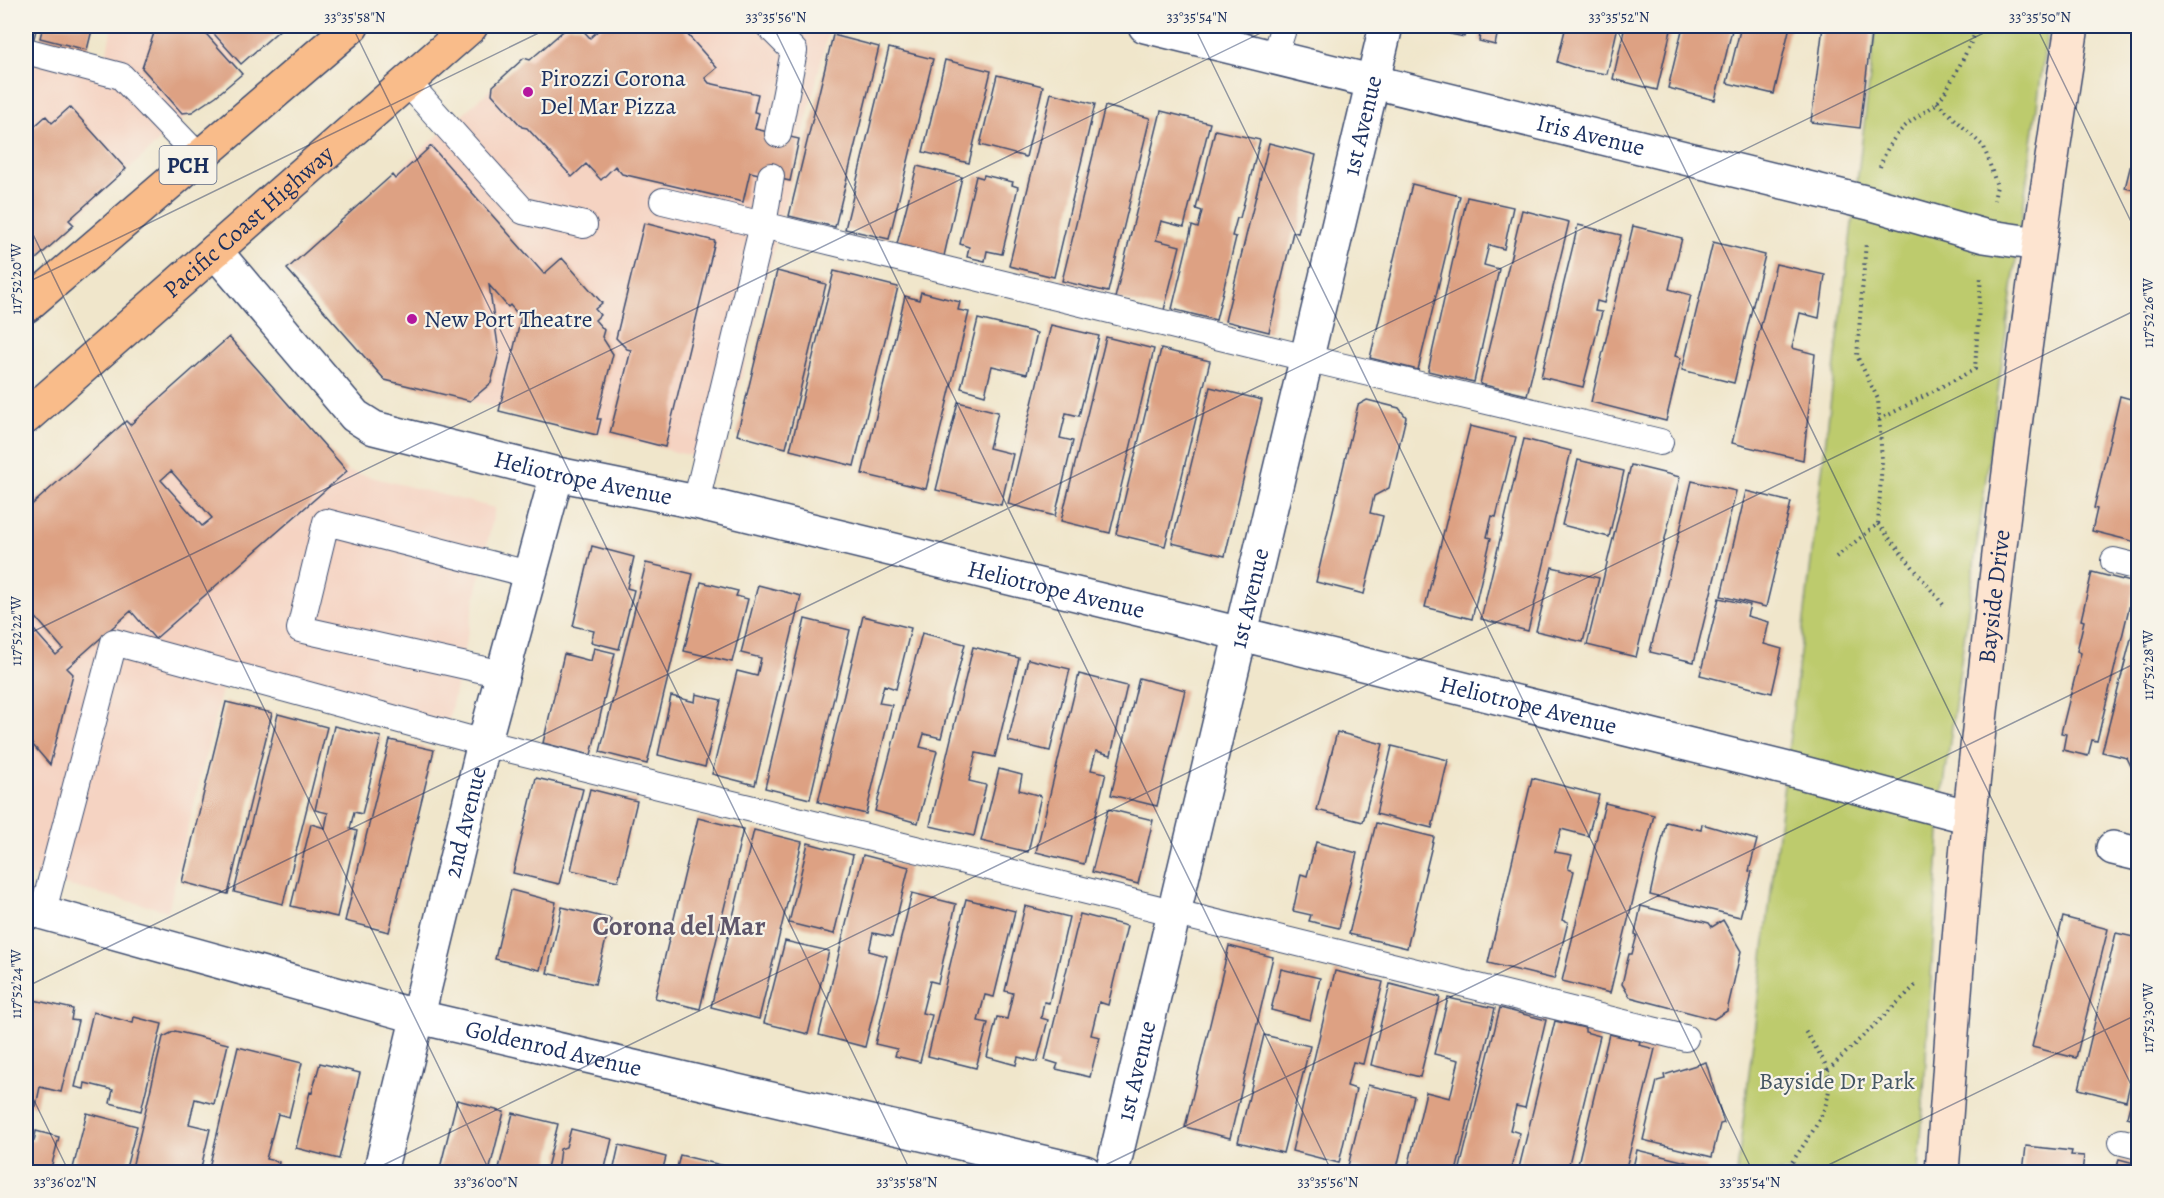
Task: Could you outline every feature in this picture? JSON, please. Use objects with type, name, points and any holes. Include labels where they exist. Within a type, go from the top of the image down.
[{"type":"highway","name":"PCH","points":[[26,306],[352,26]]},
{"type":"highway","name":"Pacific Coast Highway","points":[[26,417],[471,26]]},
{"type":"main road","name":"Bayside Drive","points":[[1942,1173],[1970,817],[1988,645],[2038,244],[2072,26]]},
{"type":"street","name":"Iris Avenue","points":[[1145,26],[1869,203],[1984,236],[2038,244]]},
{"type":"street","name":"1st Avenue","points":[[1112,1173],[1386,26]]},
{"type":"street","name":"Heliotrope Avenue","points":[[215,251],[355,416],[374,428],[557,474],[696,502],[1241,634],[1796,771],[1970,817]]},
{"type":"street","name":"2nd Avenue","points":[[380,1173],[484,743],[557,474]]},
{"type":"street","name":"Goldenrod Avenue","points":[[34,909],[419,1017],[1085,1173]]},
{"type":"lane","points":[[769,26],[794,51],[778,134]]},
{"type":"lane","points":[[1274,57],[1284,26]]},
{"type":"lane","points":[[26,51],[120,76],[198,156]]},
{"type":"lane","points":[[407,82],[523,211],[584,225]]},
{"type":"lane","points":[[696,502],[763,225],[771,176]]},
{"type":"lane","points":[[663,201],[1660,442]]},
{"type":"lane","points":[[502,674],[300,629],[326,522],[529,574]]},
{"type":"lane","points":[[2114,561],[2139,567]]},
{"type":"lane","points":[[34,909],[114,642],[484,743],[1685,1038]]},
{"type":"path","points":[[1945,607],[1878,524],[1882,461],[1878,399],[1857,356],[1869,203],[1884,152],[1911,121],[1937,102],[1955,74],[1978,26]]},
{"type":"path","points":[[1879,420],[1975,369],[1984,236],[1997,186],[1984,147],[1937,102]]},
{"type":"path","points":[[1836,556],[1878,524]]},
{"type":"path","points":[[1828,1070],[1905,994],[1959,945]]},
{"type":"path","points":[[1786,1173],[1812,1133],[1824,1108],[1829,1090],[1828,1070],[1805,1031]]},
{"type":"shaded area","points":[[112,26],[284,26],[26,264],[26,43],[105,62]]},
{"type":"shaded area","points":[[562,26],[830,26],[720,463],[385,380],[287,269]]},
{"type":"shaded area","points":[[229,337],[347,471],[495,508],[448,723],[227,669],[168,911],[26,875],[26,508]]},
{"type":"green space","name":"Bayside Dr Park","points":[[1876,26],[2048,26],[1942,800],[1919,1172],[1737,1172]]},
{"type":"building","points":[[26,26],[37,26],[34,38],[26,36]]},
{"type":"building","points":[[43,26],[93,26],[87,50],[40,38]]},
{"type":"building","points":[[151,26],[199,26],[242,74],[192,112],[182,113],[142,68],[156,27]]},
{"type":"building","points":[[207,26],[284,26],[241,64]]},
{"type":"building","points":[[569,26],[579,26],[590,38],[603,26],[680,26],[717,68],[705,78],[709,83],[758,94],[754,112],[759,113],[755,129],[799,139],[790,181],[750,172],[743,202],[622,174],[615,166],[601,180],[586,164],[572,177],[492,94],[493,86],[524,58],[530,60]]},
{"type":"building","points":[[1452,26],[1499,26],[1495,45],[1479,41],[1480,34],[1466,31],[1464,37],[1450,34]]},
{"type":"building","points":[[1566,26],[1618,26],[1607,74],[1581,70],[1557,62]]},
{"type":"building","points":[[1625,26],[1672,26],[1657,90],[1613,79]]},
{"type":"building","points":[[1683,26],[1733,26],[1715,100],[1668,88]]},
{"type":"building","points":[[1741,26],[1790,26],[1774,94],[1727,83]]},
{"type":"building","points":[[1823,26],[1872,26],[1860,128],[1811,122]]},
{"type":"building","points":[[833,35],[879,47],[835,227],[789,216]]},
{"type":"building","points":[[889,48],[933,59],[889,239],[845,229]]},
{"type":"building","points":[[945,60],[991,71],[969,163],[923,152]]},
{"type":"building","points":[[997,75],[1043,86],[1026,157],[980,145]]},
{"type":"building","points":[[1051,93],[1095,104],[1054,277],[1009,266]]},
{"type":"building","points":[[1105,106],[1150,118],[1108,292],[1062,281]]},
{"type":"building","points":[[70,107],[126,169],[69,220],[74,225],[26,268],[26,134],[46,116],[52,123]]},
{"type":"building","points":[[1161,111],[1210,123],[1184,227],[1161,221],[1156,240],[1180,246],[1164,310],[1115,298]]},
{"type":"building","points":[[1215,130],[1260,140],[1240,218],[1237,218],[1232,236],[1236,237],[1216,320],[1172,309],[1192,226],[1198,228],[1202,211],[1196,209]]},
{"type":"building","points":[[2138,136],[2138,191],[2125,188]]},
{"type":"building","points":[[1269,143],[1316,155],[1298,233],[1293,232],[1269,332],[1225,321]]},
{"type":"building","points":[[431,146],[544,274],[562,258],[602,303],[595,309],[600,315],[595,320],[604,330],[602,337],[613,354],[597,419],[601,419],[597,435],[499,411],[521,318],[489,285],[499,352],[491,383],[470,401],[385,380],[287,269],[392,175],[395,179]]},
{"type":"building","points":[[917,166],[962,177],[944,256],[897,244]]},
{"type":"building","points":[[984,175],[1013,182],[1012,185],[1018,187],[1002,254],[987,251],[985,261],[967,257],[969,247],[960,244],[976,176],[983,178]]},
{"type":"building","points":[[1412,184],[1460,196],[1418,370],[1370,358]]},
{"type":"building","points":[[1467,197],[1513,207],[1504,249],[1489,245],[1484,265],[1499,269],[1474,382],[1428,371]]},
{"type":"building","points":[[1522,210],[1569,222],[1527,395],[1480,384]]},
{"type":"building","points":[[644,223],[715,241],[665,447],[610,433],[631,350],[616,338]]},
{"type":"building","points":[[1578,225],[1621,235],[1604,303],[1597,301],[1595,311],[1602,312],[1583,387],[1541,377]]},
{"type":"building","points":[[1633,226],[1682,238],[1669,289],[1691,295],[1675,356],[1681,358],[1666,421],[1591,402]]},
{"type":"building","points":[[1713,242],[1765,255],[1734,383],[1682,370]]},
{"type":"building","points":[[1776,264],[1825,275],[1819,318],[1800,313],[1792,348],[1815,354],[1803,460],[1732,443]]},
{"type":"building","points":[[777,271],[826,284],[786,448],[737,435]]},
{"type":"building","points":[[834,271],[898,287],[854,466],[790,450]]},
{"type":"building","points":[[921,292],[960,302],[958,310],[969,312],[926,489],[862,474],[905,296],[919,300]]},
{"type":"building","points":[[978,319],[1037,333],[1027,374],[992,366],[985,395],[961,388]]},
{"type":"building","points":[[1051,325],[1099,336],[1079,416],[1066,413],[1060,438],[1073,441],[1055,516],[1008,504]]},
{"type":"building","points":[[229,337],[347,471],[155,639],[131,611],[67,668],[73,674],[50,765],[26,737],[26,621],[56,655],[63,649],[26,606],[26,510],[126,421],[130,425]],"holes":[[[171,471],[212,518],[202,526],[161,480]]]},
{"type":"building","points":[[1106,337],[1154,349],[1110,533],[1061,521]]},
{"type":"building","points":[[1161,349],[1210,361],[1165,546],[1116,534]]},
{"type":"building","points":[[1210,387],[1262,400],[1225,556],[1172,543]]},
{"type":"building","points":[[2120,396],[2138,401],[2138,529],[2136,542],[2092,531],[2097,509],[2094,508]]},
{"type":"building","points":[[1367,400],[1399,408],[1406,417],[1389,488],[1374,496],[1370,513],[1383,516],[1364,594],[1316,582],[1358,405]]},
{"type":"building","points":[[958,402],[998,412],[989,448],[1013,454],[1001,505],[936,490]]},
{"type":"building","points":[[1470,426],[1516,437],[1496,517],[1492,516],[1487,537],[1491,538],[1472,619],[1425,607]]},
{"type":"building","points":[[1524,439],[1571,451],[1528,631],[1481,619]]},
{"type":"building","points":[[1578,460],[1624,471],[1609,537],[1562,525]]},
{"type":"building","points":[[1631,465],[1680,477],[1636,657],[1587,645]]},
{"type":"building","points":[[1692,481],[1736,491],[1694,662],[1650,652]]},
{"type":"building","points":[[1746,491],[1791,502],[1766,607],[1721,596]]},
{"type":"building","points":[[592,546],[634,557],[627,588],[634,590],[619,649],[591,642],[594,631],[573,626]]},
{"type":"building","points":[[646,563],[693,574],[647,764],[600,752]]},
{"type":"building","points":[[1552,567],[1599,578],[1583,642],[1536,631]]},
{"type":"building","points":[[2092,572],[2135,583],[2097,741],[2092,740],[2088,756],[2063,750],[2066,734],[2061,733],[2081,653],[2077,651],[2084,621],[2081,620]]},
{"type":"building","points":[[701,582],[738,591],[736,596],[748,599],[732,662],[684,651]]},
{"type":"building","points":[[758,585],[801,596],[755,785],[712,774],[737,671],[757,676],[761,658],[741,653]]},
{"type":"building","points":[[1719,598],[1750,605],[1747,616],[1769,622],[1764,644],[1782,649],[1772,693],[1700,675]]},
{"type":"building","points":[[2138,611],[2138,768],[2131,766],[2127,758],[2102,752]]},
{"type":"building","points":[[863,616],[911,628],[896,689],[884,685],[879,703],[892,705],[866,814],[818,802]]},
{"type":"building","points":[[805,619],[850,630],[810,799],[765,788]]},
{"type":"building","points":[[922,633],[965,644],[941,738],[924,734],[920,747],[937,751],[918,823],[875,811]]},
{"type":"building","points":[[973,647],[1019,658],[995,757],[976,753],[969,781],[986,785],[974,836],[930,826]]},
{"type":"building","points":[[594,648],[615,653],[591,755],[543,743],[564,654],[591,661]]},
{"type":"building","points":[[1028,659],[1070,669],[1050,751],[1008,741]]},
{"type":"building","points":[[1079,674],[1127,686],[1111,755],[1096,751],[1091,770],[1106,773],[1084,864],[1036,852]]},
{"type":"building","points":[[1139,678],[1185,690],[1157,806],[1111,795]]},
{"type":"building","points":[[696,694],[721,700],[705,767],[658,755],[671,696],[695,702]]},
{"type":"building","points":[[226,702],[272,713],[228,894],[182,882]]},
{"type":"building","points":[[278,714],[327,727],[283,904],[234,892]]},
{"type":"building","points":[[334,726],[381,737],[362,814],[354,812],[350,829],[357,831],[337,917],[291,906],[311,824],[325,828],[328,813],[315,810]]},
{"type":"building","points":[[1337,732],[1383,744],[1363,822],[1317,810]]},
{"type":"building","points":[[390,740],[434,750],[389,932],[345,921]]},
{"type":"building","points":[[1392,746],[1448,760],[1432,828],[1376,814]]},
{"type":"building","points":[[999,769],[1022,775],[1019,790],[1041,796],[1028,852],[981,841]]},
{"type":"building","points":[[536,778],[583,789],[559,884],[513,873]]},
{"type":"building","points":[[1532,778],[1599,795],[1588,836],[1561,829],[1555,852],[1572,855],[1568,869],[1574,871],[1562,920],[1568,922],[1554,979],[1488,963]]},
{"type":"building","points":[[590,789],[637,801],[618,881],[571,870]]},
{"type":"building","points":[[1605,803],[1654,815],[1610,993],[1562,981]]},
{"type":"building","points":[[1108,809],[1153,820],[1138,884],[1092,872]]},
{"type":"building","points":[[698,818],[743,829],[700,1009],[655,998]]},
{"type":"building","points":[[1666,822],[1701,830],[1702,824],[1757,840],[1749,871],[1752,872],[1740,917],[1650,895]]},
{"type":"building","points":[[1376,823],[1434,837],[1407,948],[1349,934]]},
{"type":"building","points":[[754,830],[802,842],[759,1019],[711,1007]]},
{"type":"building","points":[[1316,842],[1357,853],[1339,928],[1309,921],[1311,915],[1293,911],[1301,874],[1307,876]]},
{"type":"building","points":[[808,843],[853,855],[834,934],[789,923]]},
{"type":"building","points":[[863,855],[909,867],[892,937],[873,933],[869,951],[887,956],[865,1047],[819,1035]]},
{"type":"building","points":[[511,890],[556,902],[540,970],[495,959]]},
{"type":"building","points":[[912,893],[956,904],[938,983],[930,981],[922,1013],[932,1015],[920,1062],[895,1056],[897,1049],[875,1044]]},
{"type":"building","points":[[966,899],[1015,911],[994,997],[985,995],[978,1021],[988,1023],[976,1068],[928,1056]]},
{"type":"building","points":[[1025,906],[1069,917],[1049,1003],[1044,1002],[1041,1018],[1048,1020],[1037,1062],[1018,1057],[1016,1065],[987,1057],[997,1017],[1007,1019],[1013,993],[1005,991]]},
{"type":"building","points":[[1641,906],[1709,923],[1712,927],[1723,920],[1741,951],[1727,1011],[1714,1019],[1630,997],[1622,984],[1629,954],[1632,954],[1637,935],[1635,934]]},
{"type":"building","points":[[562,907],[611,919],[595,984],[547,973]]},
{"type":"building","points":[[1080,914],[1127,926],[1108,1005],[1099,1002],[1091,1035],[1100,1037],[1090,1077],[1056,1069],[1058,1064],[1045,1060]]},
{"type":"building","points":[[2063,917],[2108,929],[2076,1058],[2032,1047]]},
{"type":"building","points":[[2116,933],[2138,938],[2138,1050],[2126,1101],[2079,1089]]},
{"type":"building","points":[[785,941],[829,951],[808,1034],[764,1023]]},
{"type":"building","points":[[1229,946],[1273,957],[1230,1138],[1185,1127]]},
{"type":"building","points":[[1281,969],[1320,978],[1310,1020],[1271,1010]]},
{"type":"building","points":[[1335,971],[1383,982],[1363,1064],[1353,1062],[1347,1086],[1356,1089],[1339,1163],[1292,1151]]},
{"type":"building","points":[[1390,984],[1440,997],[1420,1077],[1371,1065]]},
{"type":"building","points":[[1448,998],[1495,1008],[1456,1172],[1407,1172],[1426,1092],[1450,1098],[1459,1060],[1434,1054]]},
{"type":"building","points":[[34,1000],[73,1009],[71,1020],[78,1021],[61,1092],[40,1087],[36,1106],[26,1103],[26,1014],[27,1008],[32,1009]]},
{"type":"building","points":[[1500,1008],[1546,1020],[1525,1108],[1516,1106],[1510,1130],[1520,1133],[1510,1172],[1459,1172]]},
{"type":"building","points":[[93,1012],[133,1023],[134,1017],[162,1024],[141,1111],[110,1103],[113,1090],[85,1083],[84,1089],[75,1087]]},
{"type":"building","points":[[1555,1021],[1585,1028],[1585,1032],[1600,1036],[1567,1172],[1518,1172]]},
{"type":"building","points":[[175,1031],[228,1044],[214,1104],[195,1099],[189,1124],[210,1129],[200,1172],[131,1172],[163,1037]]},
{"type":"building","points":[[1609,1034],[1640,1041],[1639,1045],[1655,1049],[1625,1172],[1576,1172]]},
{"type":"building","points":[[1264,1035],[1310,1046],[1283,1153],[1238,1142]]},
{"type":"building","points":[[238,1047],[302,1063],[289,1117],[278,1114],[266,1159],[279,1162],[277,1172],[208,1172]]},
{"type":"building","points":[[1706,1062],[1724,1123],[1720,1124],[1712,1157],[1643,1140],[1657,1081],[1665,1079],[1664,1075]]},
{"type":"building","points":[[320,1063],[360,1073],[339,1159],[296,1148]]},
{"type":"building","points":[[2138,1074],[2138,1120],[2127,1117]]},
{"type":"building","points":[[1368,1085],[1414,1096],[1396,1172],[1373,1172],[1348,1166]]},
{"type":"building","points":[[457,1100],[504,1112],[489,1172],[439,1172]]},
{"type":"building","points":[[87,1113],[137,1126],[125,1172],[72,1172]]},
{"type":"building","points":[[513,1113],[558,1124],[546,1172],[498,1172]]},
{"type":"building","points":[[571,1129],[612,1139],[604,1172],[557,1172],[560,1149],[566,1147]]},
{"type":"building","points":[[36,1131],[59,1137],[50,1172],[26,1172],[26,1139],[34,1141]]},
{"type":"building","points":[[619,1145],[666,1157],[662,1172],[613,1172]]},
{"type":"building","points":[[2026,1146],[2072,1151],[2071,1155],[2084,1156],[2082,1172],[2023,1172]]},
{"type":"building","points":[[1637,1150],[1707,1167],[1706,1172],[1632,1172]]},
{"type":"building","points":[[680,1155],[725,1166],[723,1172],[676,1172]]},
{"type":"building","points":[[2119,1159],[2138,1164],[2138,1172],[2116,1172]]},
{"type":"place","name":"Pirozzi Corona Del Mar Pizza","points":[[528,92]]},
{"type":"place","name":"New Port Theatre","points":[[412,319]]},
{"type":"district","name":"Corona del Mar","points":[[679,926]]}]
